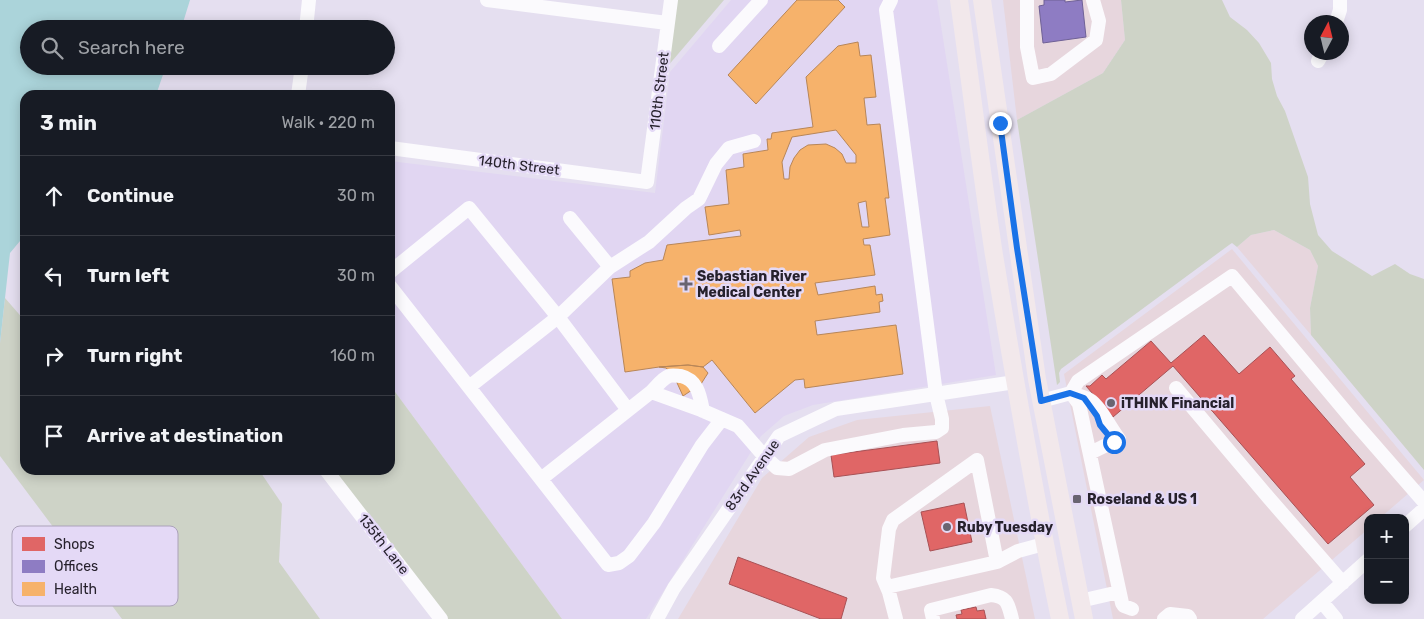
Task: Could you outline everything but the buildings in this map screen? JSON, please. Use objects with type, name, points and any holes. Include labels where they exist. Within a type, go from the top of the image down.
[{"type":"main road","points":[[959,0],[994,252],[1015,382],[1044,544],[1060,619]]},
{"type":"main road","points":[[982,0],[1017,248],[1042,405],[1084,619]]},
{"type":"main road","points":[[1015,382],[1028,390],[1042,405]]},
{"type":"street","points":[[307,20],[309,0]]},
{"type":"street","points":[[487,0],[667,23]]},
{"type":"street","name":"110th Street","points":[[648,182],[671,0]]},
{"type":"street","points":[[719,46],[761,0]]},
{"type":"street","points":[[651,392],[738,426],[777,468],[789,469],[825,450],[903,435],[936,432],[942,428],[886,10],[891,0]]},
{"type":"street","points":[[1027,0],[1027,47],[1033,78],[1051,74],[1096,40],[1100,21],[1094,0]]},
{"type":"street","points":[[1337,15],[1340,0]]},
{"type":"street","points":[[299,90],[301,75]]},
{"type":"street","points":[[469,387],[558,317],[610,267],[649,242],[686,208],[699,200],[716,164],[729,148],[754,141]]},
{"type":"street","name":"140th Street","points":[[395,149],[648,182]]},
{"type":"street","points":[[395,268],[469,208],[558,317],[628,410]]},
{"type":"street","points":[[570,218],[610,267]]},
{"type":"street","points":[[1042,405],[1070,393],[1078,381],[1232,276],[1424,502]]},
{"type":"street","points":[[395,292],[608,565],[619,564],[629,556],[654,523],[702,445],[722,420]]},
{"type":"street","points":[[541,479],[651,392],[668,376],[687,378],[694,384],[700,394],[703,411]]},
{"type":"street","name":"83rd Avenue","points":[[657,619],[674,588],[779,436],[836,409],[1015,382]]},
{"type":"street","points":[[1176,388],[1268,498],[1343,583]]},
{"type":"street","points":[[1070,393],[1084,398],[1097,416],[1100,425],[1117,440],[1090,454]]},
{"type":"street","points":[[1070,393],[1079,404],[1081,411],[1119,592],[1124,606],[1132,609]]},
{"type":"street","points":[[896,619],[883,578],[888,529],[893,520],[977,460],[997,562]]},
{"type":"street","name":"135th Lane","points":[[330,475],[441,619]]},
{"type":"street","points":[[1409,522],[1424,509]]},
{"type":"street","points":[[887,587],[997,562],[1018,551],[1044,544]]},
{"type":"street","points":[[1302,619],[1364,564]]},
{"type":"street","points":[[1080,601],[1119,592]]},
{"type":"street","points":[[933,619],[931,610],[991,595],[1000,596],[1008,604],[1012,619]]},
{"type":"street","points":[[1322,602],[1336,619]]},
{"type":"street","points":[[1164,619],[1170,614],[1188,616],[1190,619]]},
{"type":"shaded area","points":[[0,0],[190,0],[184,20],[20,20],[20,75],[163,75],[158,90],[20,90],[20,241],[10,253],[0,343]]},
{"type":"shaded area","points":[[672,0],[724,0],[667,67]]},
{"type":"shaded area","name":"Sebastian River Medical Center","points":[[731,0],[937,0],[996,375],[813,405],[784,416],[761,436],[646,619],[562,619],[395,392],[395,162],[655,193],[670,72]]},
{"type":"shaded area","points":[[1003,0],[1121,0],[1125,40],[1103,73],[1017,120]]},
{"type":"shaded area","points":[[1121,0],[1222,0],[1230,17],[1247,30],[1259,43],[1271,63],[1272,79],[1277,96],[1285,111],[1308,177],[1310,204],[1318,235],[1332,251],[1372,276],[1395,264],[1410,274],[1424,279],[1424,470],[1311,335],[1310,308],[1318,266],[1310,250],[1274,230],[1251,235],[1237,247],[1232,243],[1229,245],[1061,369],[1059,373],[1060,382],[1057,385],[1017,120],[1103,73],[1125,40]]},
{"type":"shaded area","points":[[1274,230],[1310,250],[1318,266],[1310,308],[1311,335],[1237,247],[1251,235]]},
{"type":"shaded area","points":[[1232,249],[1424,480],[1385,514],[1364,514],[1364,532],[1263,619],[1113,619],[1064,374]]},
{"type":"shaded area","points":[[5,298],[20,315],[20,475],[262,475],[282,504],[279,562],[320,619],[122,619],[112,606],[178,606],[178,526],[52,526],[0,456],[0,343]]},
{"type":"shaded area","points":[[395,392],[562,619],[446,619],[338,475],[395,475]]},
{"type":"shaded area","points":[[990,406],[1035,619],[678,619],[762,478],[809,437],[857,420]]},
{"type":"place","name":"Sebastian River Medical Center","points":[[686,284]]},
{"type":"place","name":"iTHINK Financial","points":[[1111,403]]},
{"type":"place","name":"Roseland & US 1","points":[[1077,499]]},
{"type":"place","name":"Ruby Tuesday","points":[[947,527]]},
{"type":"route","points":[[1000,123],[1041,401],[1070,393],[1084,398],[1097,416],[1100,425],[1114,442]]}]
